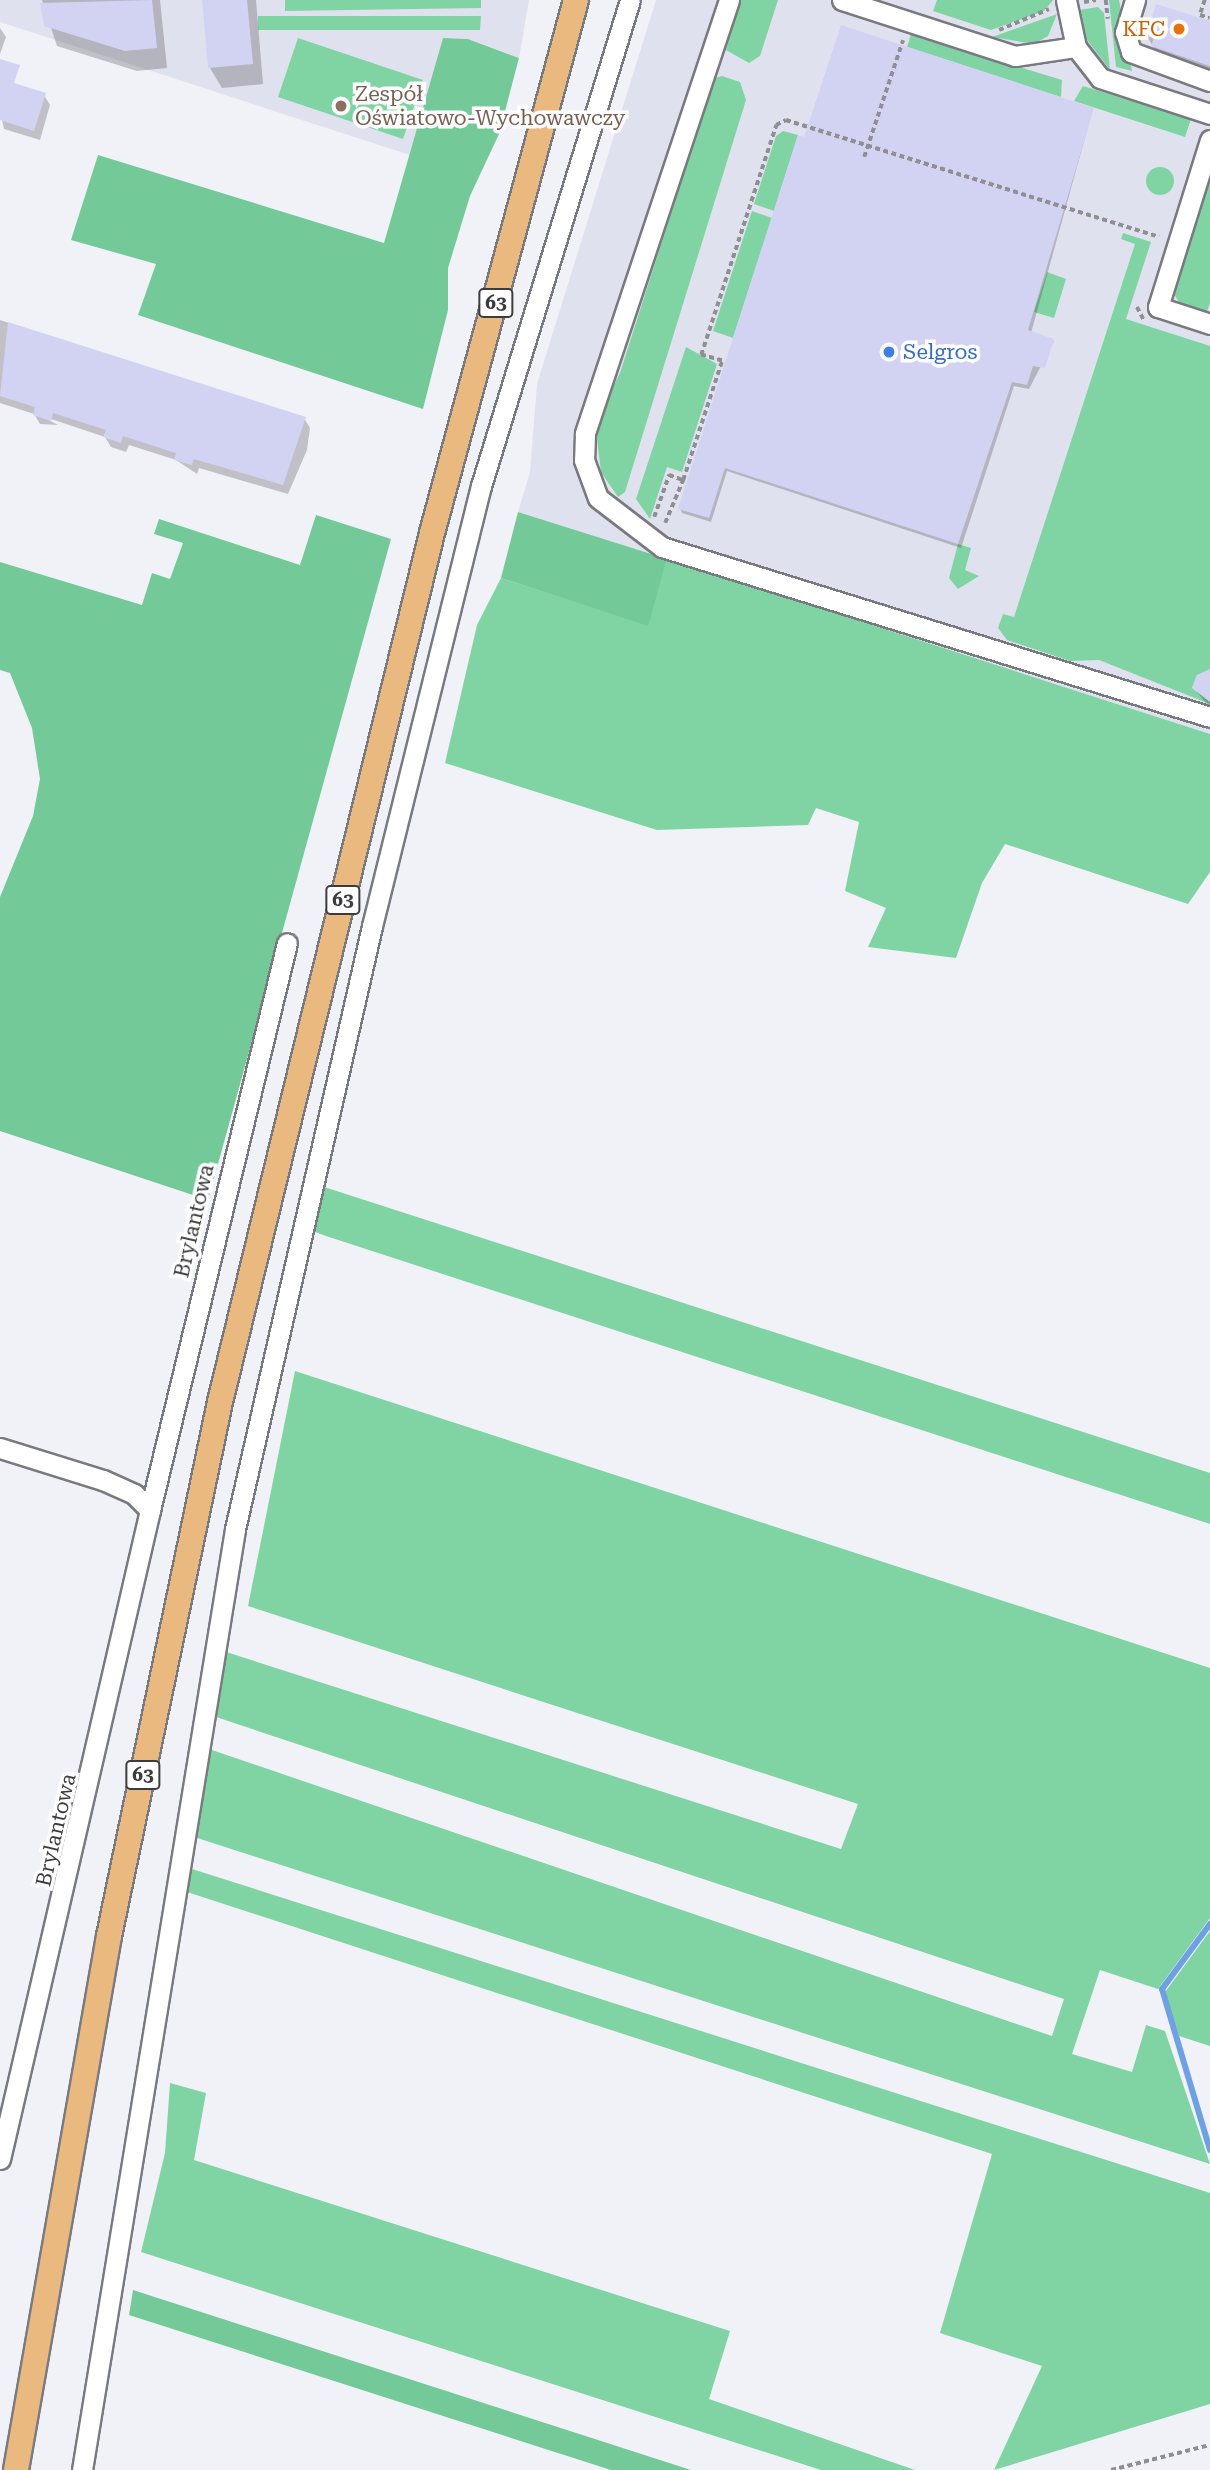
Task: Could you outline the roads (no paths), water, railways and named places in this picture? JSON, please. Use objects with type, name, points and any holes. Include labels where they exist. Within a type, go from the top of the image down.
[{"type":"main road","name":"63","points":[[561,74],[576,0]]},
{"type":"main road","name":"63","points":[[16,2470],[109,1936],[220,1402],[432,533],[561,74],[586,0]]},
{"type":"street","points":[[82,2470],[238,1515],[372,926],[481,486],[630,0]]},
{"type":"street","points":[[729,0],[585,434],[584,460],[598,498],[662,547],[1210,717]]},
{"type":"street","points":[[842,0],[1015,56],[1076,47]]},
{"type":"street","points":[[1066,0],[1076,47],[1112,84],[1210,114]]},
{"type":"street","points":[[1135,0],[1125,32],[1131,52],[1210,81]]},
{"type":"street","points":[[1210,140],[1158,307],[1210,324]]},
{"type":"street","name":"Brylantowa","points":[[0,2159],[150,1510],[287,943]]},
{"type":"street","points":[[0,1448],[103,1480],[150,1510]]},
{"type":"waterway","points":[[1210,1924],[1162,1989],[1210,2150]]},
{"type":"place","name":"KFC","points":[[1179,29]]},
{"type":"place","name":"Zespół Oświatowo-Wychowawczy","points":[[341,106]]},
{"type":"place","name":"Selgros","points":[[889,352]]}]
